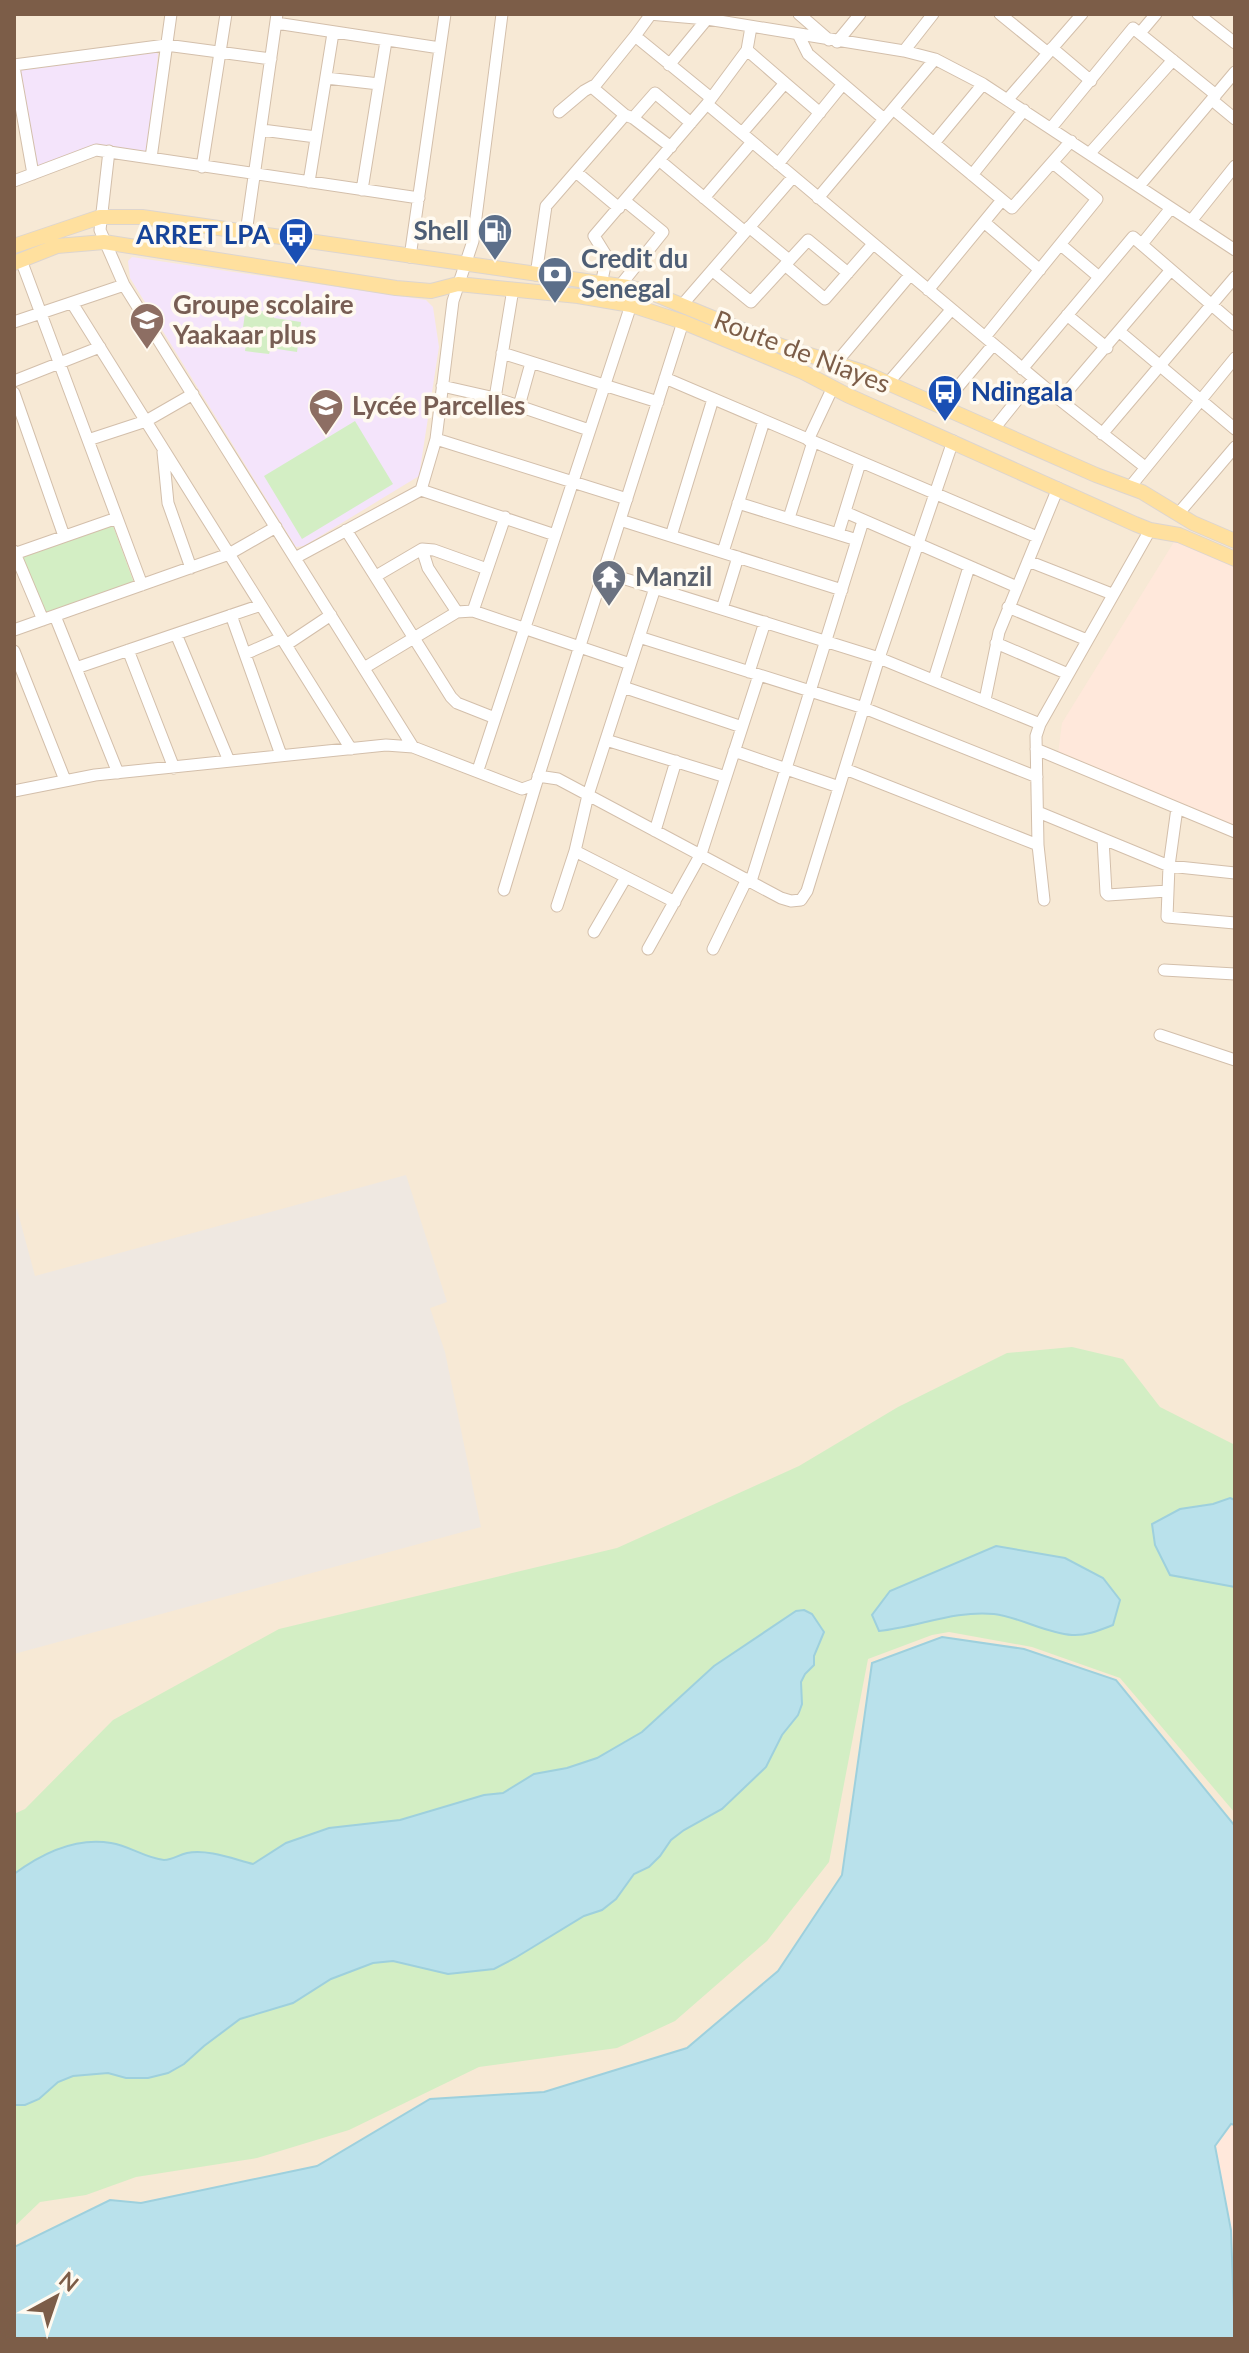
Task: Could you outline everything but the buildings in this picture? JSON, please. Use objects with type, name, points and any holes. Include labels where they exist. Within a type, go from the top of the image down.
[{"type":"main road","name":"Route de Niayes","points":[[14,246],[100,217],[142,217],[652,293],[781,346],[888,383],[1130,487],[1235,541]]},
{"type":"main road","name":"Route de Niayes","points":[[18,261],[57,246],[104,242],[396,288],[431,291],[458,284],[631,305],[683,322],[803,372],[1150,530],[1179,535],[1235,559]]},
{"type":"street","points":[[151,158],[171,14]]},
{"type":"street","points":[[202,167],[226,14]]},
{"type":"street","points":[[410,257],[445,14]]},
{"type":"street","points":[[295,558],[421,490],[436,439],[458,284],[473,241],[502,14]]},
{"type":"street","points":[[559,112],[593,86],[650,14],[697,16],[799,36],[904,51],[935,59],[983,84],[1235,249]]},
{"type":"street","points":[[799,14],[833,41]]},
{"type":"street","points":[[833,41],[860,14]]},
{"type":"street","points":[[904,51],[933,14]]},
{"type":"street","points":[[1008,99],[1082,14]]},
{"type":"street","points":[[1198,14],[1235,43]]},
{"type":"street","points":[[1140,33],[1153,15]]},
{"type":"street","points":[[669,65],[697,16]]},
{"type":"street","points":[[1009,16],[1091,81]]},
{"type":"street","points":[[246,233],[277,18],[333,33],[440,48]]},
{"type":"street","points":[[601,284],[607,257],[594,236],[709,101],[747,50],[751,27]]},
{"type":"street","points":[[1051,128],[1131,30],[1140,33],[1173,60],[1235,119]]},
{"type":"street","points":[[309,182],[333,33]]},
{"type":"street","points":[[635,36],[793,177],[1034,379],[1145,467]]},
{"type":"street","points":[[799,36],[808,54],[884,119]]},
{"type":"street","points":[[362,190],[386,41]]},
{"type":"street","points":[[33,174],[14,66],[166,45],[271,59]]},
{"type":"street","points":[[747,50],[820,113]]},
{"type":"street","points":[[818,198],[935,59]]},
{"type":"street","points":[[1090,153],[1173,60]]},
{"type":"street","points":[[1139,186],[1235,72]]},
{"type":"street","points":[[326,78],[379,84]]},
{"type":"street","points":[[742,133],[785,83]]},
{"type":"street","points":[[778,164],[843,84]]},
{"type":"street","points":[[934,143],[983,84]]},
{"type":"street","points":[[593,86],[671,147]]},
{"type":"street","points":[[536,275],[546,206],[629,116],[655,93],[691,123]]},
{"type":"street","points":[[893,109],[1013,208],[1071,141]]},
{"type":"street","points":[[972,175],[1024,110]]},
{"type":"street","points":[[262,130],[316,137]]},
{"type":"street","points":[[704,198],[752,142]]},
{"type":"street","points":[[14,181],[96,150],[419,198]]},
{"type":"street","points":[[109,151],[100,230],[124,285],[413,747]]},
{"type":"street","points":[[659,160],[787,263],[825,299],[873,244]]},
{"type":"street","points":[[941,407],[1040,270],[1097,199],[1053,163]]},
{"type":"street","points":[[1191,221],[1235,166]]},
{"type":"street","points":[[576,172],[663,232],[619,287]]},
{"type":"street","points":[[682,305],[793,177]]},
{"type":"street","points":[[928,290],[1002,200]]},
{"type":"street","points":[[1142,244],[1171,208]]},
{"type":"street","points":[[984,222],[1040,270]]},
{"type":"street","points":[[1022,369],[1132,237],[1235,325]]},
{"type":"street","points":[[713,271],[751,302],[808,240],[848,273]]},
{"type":"street","points":[[1061,245],[1099,277]]},
{"type":"street","points":[[18,261],[142,585]]},
{"type":"street","points":[[1060,400],[1170,271]]},
{"type":"street","points":[[835,364],[910,275]]},
{"type":"street","points":[[1102,434],[1235,277]]},
{"type":"street","points":[[14,322],[124,285]]},
{"type":"street","points":[[495,398],[513,289]]},
{"type":"street","points":[[72,303],[351,749]]},
{"type":"street","points":[[478,770],[631,305]]},
{"type":"street","points":[[888,383],[951,310]]},
{"type":"street","points":[[1067,315],[1107,348]]},
{"type":"street","points":[[504,890],[683,322]]},
{"type":"street","points":[[1120,332],[1235,429]]},
{"type":"street","points":[[14,381],[100,347]]},
{"type":"street","points":[[502,353],[658,402]]},
{"type":"street","points":[[1130,487],[1235,358]]},
{"type":"street","points":[[519,406],[531,363]]},
{"type":"street","points":[[665,378],[1037,537]]},
{"type":"street","points":[[993,430],[1034,379]]},
{"type":"street","points":[[442,386],[495,398],[589,430]]},
{"type":"street","points":[[789,518],[810,441],[833,387]]},
{"type":"street","points":[[14,393],[64,536]]},
{"type":"street","points":[[88,440],[146,421],[193,394]]},
{"type":"street","points":[[671,536],[713,399]]},
{"type":"street","points":[[723,552],[764,421]]},
{"type":"street","points":[[436,439],[627,499]]},
{"type":"street","points":[[14,791],[65,780],[281,755],[386,745],[413,747],[522,789],[537,780],[558,779],[791,901],[804,897],[879,658],[953,441]]},
{"type":"street","points":[[162,447],[168,503],[191,568]]},
{"type":"street","points":[[1178,514],[1235,447]]},
{"type":"street","points":[[838,534],[860,463]]},
{"type":"street","points":[[985,700],[996,643],[1008,607],[1058,488]]},
{"type":"street","points":[[421,490],[555,535]]},
{"type":"street","points":[[738,503],[857,540]]},
{"type":"street","points":[[845,512],[1017,587]]},
{"type":"street","points":[[473,611],[505,517]]},
{"type":"street","points":[[117,518],[14,553],[76,668],[118,773]]},
{"type":"street","points":[[620,520],[842,590]]},
{"type":"street","points":[[713,949],[749,880],[863,521]]},
{"type":"street","points":[[14,630],[229,554],[276,527]]},
{"type":"street","points":[[346,530],[453,700],[495,718]]},
{"type":"street","points":[[1044,900],[1038,845],[1036,736],[1150,530]]},
{"type":"street","points":[[376,576],[422,549],[434,550],[487,569]]},
{"type":"street","points":[[422,549],[428,568],[457,612]]},
{"type":"street","points":[[722,609],[738,557]]},
{"type":"street","points":[[1028,561],[1112,594]]},
{"type":"street","points":[[934,679],[969,567]]},
{"type":"street","points":[[603,572],[879,658],[1040,724]]},
{"type":"street","points":[[557,906],[575,851],[588,795],[655,588]]},
{"type":"street","points":[[76,668],[261,605]]},
{"type":"street","points":[[1008,607],[1087,640]]},
{"type":"street","points":[[364,668],[457,612],[473,611],[630,664]]},
{"type":"street","points":[[231,615],[281,755]]},
{"type":"street","points":[[245,654],[284,641],[331,615]]},
{"type":"street","points":[[648,949],[701,854],[742,727],[765,622]]},
{"type":"street","points":[[176,634],[229,761]]},
{"type":"street","points":[[639,637],[864,708],[1037,777]]},
{"type":"street","points":[[996,643],[1068,674]]},
{"type":"street","points":[[128,650],[174,768]]},
{"type":"street","points":[[14,651],[65,780]]},
{"type":"street","points":[[623,687],[742,727]]},
{"type":"street","points":[[606,740],[726,777]]},
{"type":"street","points":[[1036,749],[1235,832]]},
{"type":"street","points":[[734,751],[839,787]]},
{"type":"street","points":[[655,831],[676,761]]},
{"type":"street","points":[[845,769],[1038,845]]},
{"type":"street","points":[[1177,808],[1169,866],[1167,917],[1235,923]]},
{"type":"street","points":[[1038,812],[1169,866],[1235,873]]},
{"type":"street","points":[[1103,839],[1108,895],[1167,891]]},
{"type":"street","points":[[575,851],[675,902]]},
{"type":"street","points":[[594,932],[626,877]]},
{"type":"street","points":[[1164,970],[1235,974]]},
{"type":"street","points":[[1160,1035],[1235,1060]]},
{"type":"shaded area","points":[[14,14],[1235,14],[1235,2339],[14,2339]]},
{"type":"shaded area","points":[[155,51],[158,54],[149,151],[144,154],[94,146],[36,169],[20,74],[22,69]]},
{"type":"shaded area","name":"Lycée Parcelles","points":[[132,257],[426,300],[433,307],[439,347],[419,476],[304,546],[296,547],[130,278],[128,261]]},
{"type":"shaded area","points":[[1177,537],[1235,563],[1235,826],[1058,754],[1062,723]]},
{"type":"shaded area","points":[[406,1175],[447,1302],[430,1308],[445,1352],[481,1527],[14,1654],[14,1210],[17,1209],[35,1276]]},
{"type":"shaded area","points":[[1232,2124],[1235,2125],[1235,2281],[1231,2230],[1215,2145]]},
{"type":"green space","points":[[252,310],[274,313],[274,318],[301,322],[297,352],[271,348],[269,354],[245,351],[246,344],[241,343],[245,313],[251,314]]},
{"type":"green space","points":[[355,421],[393,484],[302,539],[264,476]]},
{"type":"green space","points":[[112,523],[134,583],[44,616],[22,556]]},
{"type":"green space","points":[[1072,1347],[1123,1359],[1160,1407],[1235,1445],[1235,1813],[1120,1678],[1032,1647],[949,1632],[932,1635],[868,1659],[829,1862],[767,1941],[675,2021],[617,2048],[479,2067],[349,2130],[257,2158],[136,2177],[86,2195],[40,2202],[14,2227],[14,1814],[25,1809],[113,1720],[279,1629],[617,1548],[799,1466],[898,1407],[1007,1353]]},
{"type":"water","points":[[1230,1498],[1235,1500],[1235,1587],[1170,1575],[1155,1545],[1152,1524],[1180,1509]]},
{"type":"water","points":[[996,1546],[1065,1558],[1103,1578],[1120,1600],[1113,1625],[1088,1634],[1072,1635],[1004,1616],[979,1613],[879,1631],[872,1615],[890,1591]]},
{"type":"water","points":[[804,1610],[812,1614],[824,1632],[814,1656],[814,1665],[801,1682],[802,1704],[798,1715],[782,1735],[766,1767],[722,1809],[671,1840],[660,1856],[649,1867],[634,1874],[616,1899],[602,1910],[584,1916],[494,1969],[448,1974],[393,1961],[373,1963],[331,1979],[293,2003],[240,2019],[184,2064],[168,2073],[148,2078],[126,2078],[108,2073],[73,2076],[58,2082],[39,2099],[25,2105],[14,2105],[14,1874],[24,1867],[47,1854],[85,1842],[118,1845],[164,1860],[203,1852],[253,1864],[286,1843],[329,1828],[400,1820],[484,1795],[503,1793],[534,1774],[597,1758],[642,1732],[714,1666],[796,1611]]},
{"type":"water","points":[[942,1637],[1024,1649],[1116,1680],[1235,1826],[1235,2125],[1231,2124],[1215,2146],[1231,2230],[1235,2339],[14,2339],[14,2247],[110,2200],[141,2203],[317,2166],[430,2099],[544,2092],[687,2048],[778,1971],[842,1875],[872,1663]]},
{"type":"place","name":"Shell","points":[[495,262]]},
{"type":"place","name":"ARRET LPA","points":[[296,266]]},
{"type":"place","name":"Credit du Senegal","points":[[555,305]]},
{"type":"place","name":"Groupe scolaire Yaakaar plus","points":[[147,351]]},
{"type":"place","name":"Ndingala","points":[[945,423]]},
{"type":"place","name":"Lycée Parcelles","points":[[326,437]]},
{"type":"place","name":"Manzil","points":[[609,608]]}]
